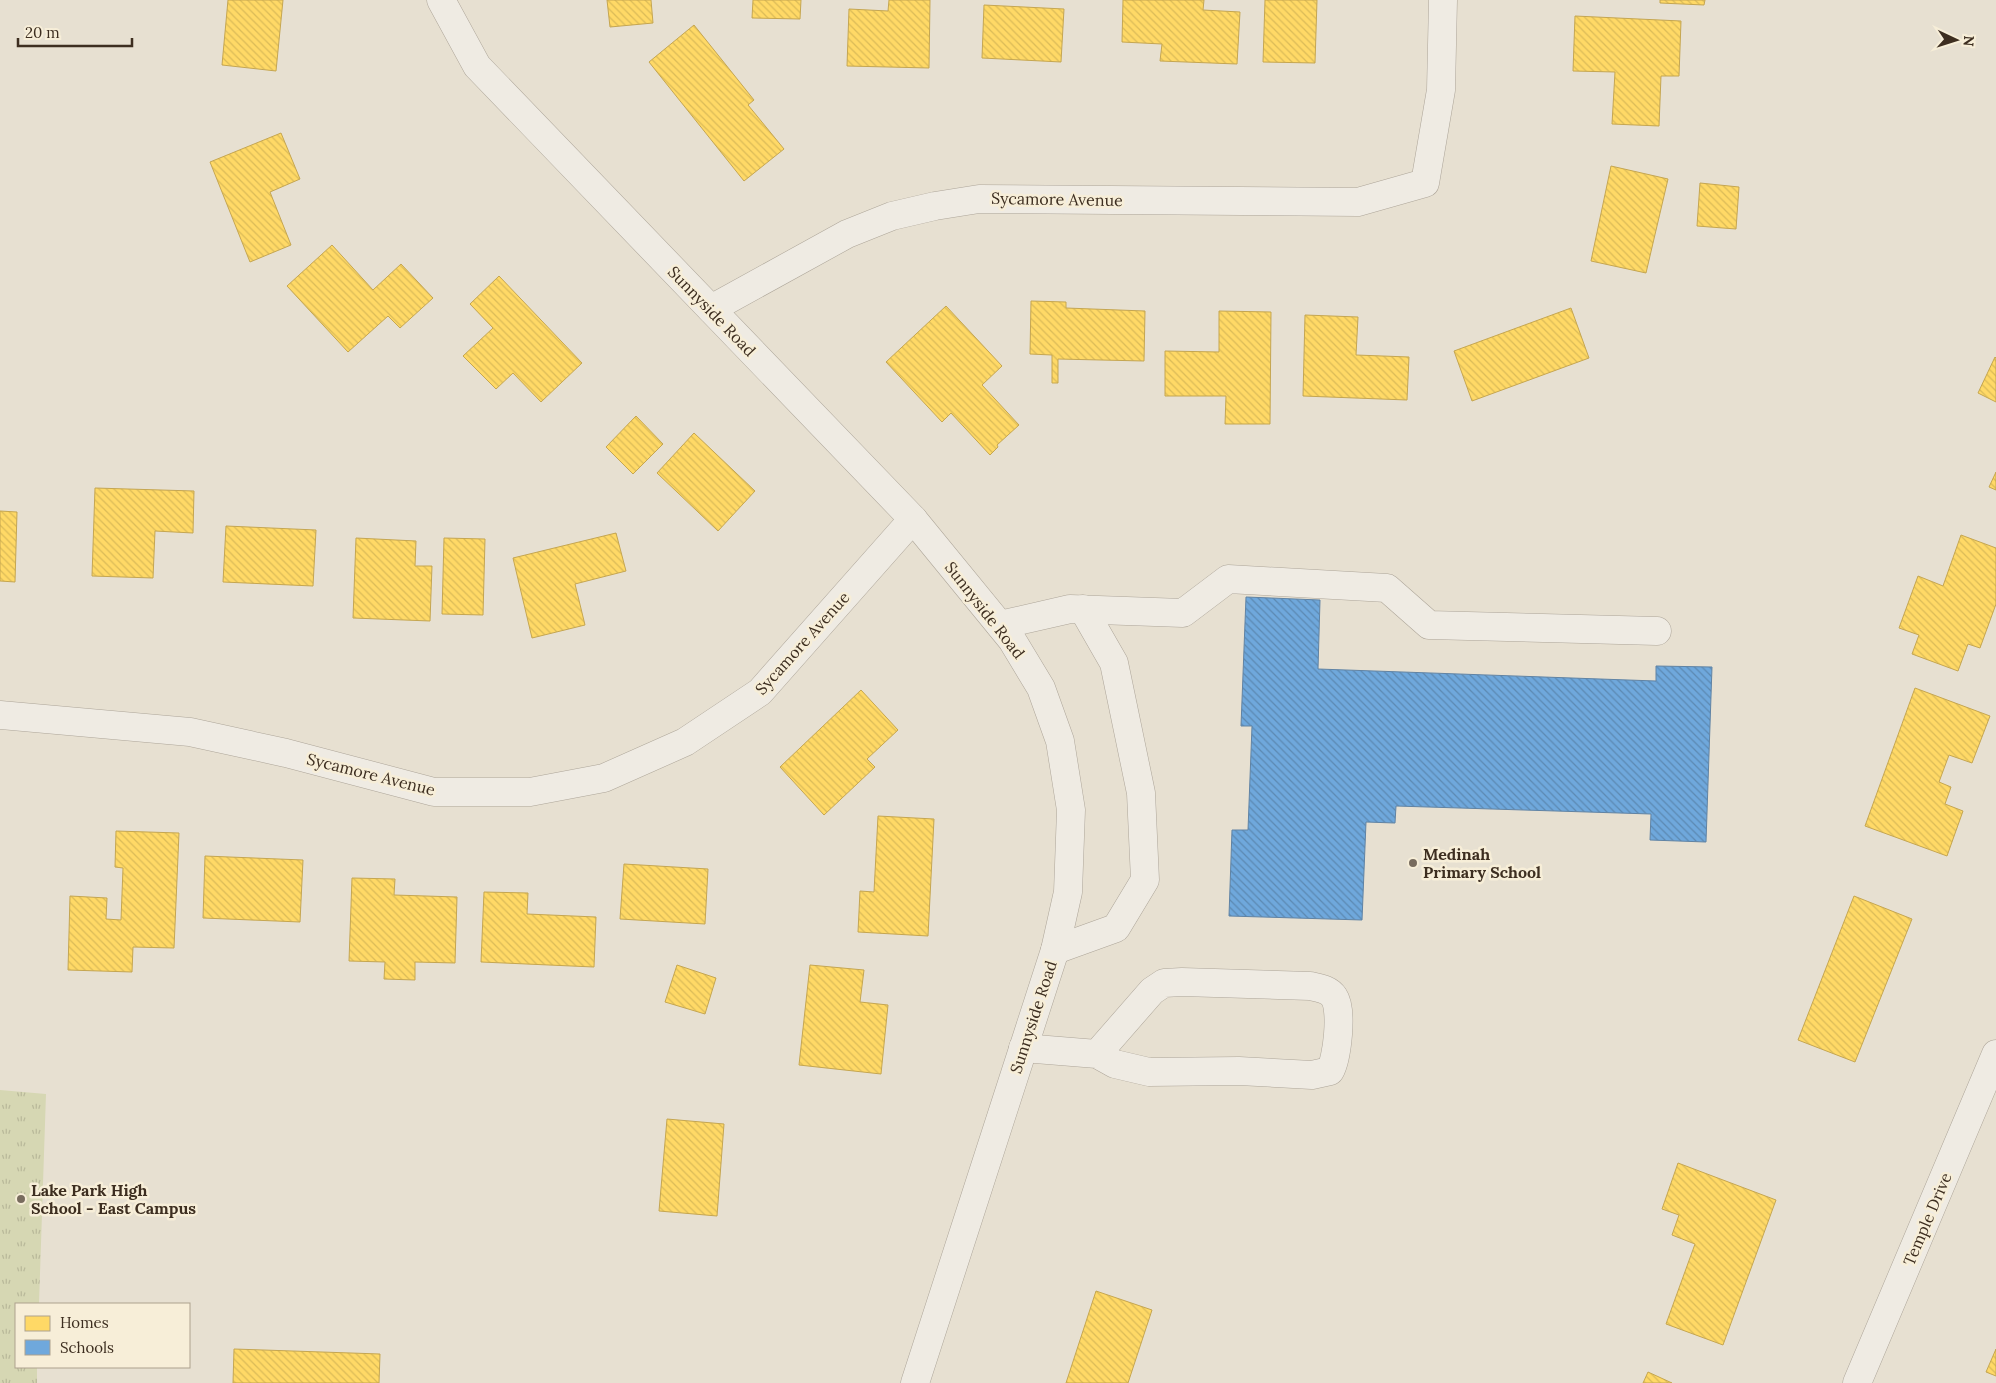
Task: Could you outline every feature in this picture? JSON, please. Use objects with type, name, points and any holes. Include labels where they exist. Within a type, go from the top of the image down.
[{"type":"street","name":"Sunnyside Road","points":[[442,0],[477,66],[913,519],[1012,640],[1040,688],[1060,741],[1071,810],[1068,892],[1055,950],[915,1383]]},
{"type":"street","name":"Sycamore Avenue","points":[[710,309],[848,234],[892,216],[935,206],[979,199],[1358,202],[1425,183],[1441,90],[1443,0]]},
{"type":"street","name":"Sycamore Avenue","points":[[0,715],[190,732],[286,753],[434,792],[530,792],[604,778],[685,742],[760,692],[913,519]]},
{"type":"street","points":[[1000,626],[1070,609],[1182,613],[1228,579],[1387,588],[1429,625],[1657,631]]},
{"type":"street","points":[[1055,950],[1116,928],[1145,880],[1141,793],[1114,663],[1083,609]]},
{"type":"street","points":[[1023,1048],[1097,1054],[1115,1064],[1148,1072],[1239,1071],[1312,1075],[1330,1072],[1334,1064],[1339,1022],[1337,1006],[1334,997],[1324,988],[1310,986],[1212,982],[1164,983],[1152,990],[1097,1054]]},
{"type":"street","name":"Temple Drive","points":[[1857,1383],[1996,1054]]},
{"type":"green space","name":"Lake Park High School - East Campus","points":[[0,1090],[46,1094],[39,1303],[15,1303],[15,1368],[37,1368],[37,1383],[0,1383]]},
{"type":"building: Homes","points":[[228,0],[283,0],[276,71],[222,65]]},
{"type":"building: Homes","points":[[607,0],[651,0],[653,23],[610,27]]},
{"type":"building: Homes","points":[[753,0],[801,0],[800,19],[752,18]]},
{"type":"building: Homes","points":[[889,0],[930,0],[929,68],[847,66],[849,9],[888,11]]},
{"type":"building: Homes","points":[[1123,0],[1204,0],[1203,10],[1240,12],[1237,64],[1160,61],[1162,44],[1122,42]]},
{"type":"building: Homes","points":[[1265,0],[1317,0],[1315,63],[1263,62]]},
{"type":"building: Homes","points":[[1660,0],[1705,0],[1704,5],[1660,3]]},
{"type":"building: Homes","points":[[984,5],[1064,9],[1061,62],[982,58]]},
{"type":"building: Homes","points":[[1575,16],[1681,21],[1679,76],[1661,76],[1659,126],[1612,124],[1615,72],[1573,71]]},
{"type":"building: Homes","points":[[694,25],[754,100],[748,105],[784,149],[744,181],[649,62]]},
{"type":"building: Homes","points":[[281,133],[300,179],[270,192],[291,245],[250,262],[210,162]]},
{"type":"building: Homes","points":[[1611,166],[1668,179],[1646,273],[1591,261]]},
{"type":"building: Homes","points":[[1700,183],[1739,187],[1736,229],[1697,226]]},
{"type":"building: Homes","points":[[332,245],[373,290],[401,264],[433,298],[400,328],[388,316],[348,352],[287,286]]},
{"type":"building: Homes","points":[[499,276],[582,363],[541,402],[513,373],[496,389],[463,356],[493,328],[470,304]]},
{"type":"building: Homes","points":[[1031,301],[1066,302],[1066,308],[1145,311],[1144,361],[1058,359],[1058,383],[1052,383],[1052,355],[1030,354]]},
{"type":"building: Homes","points":[[946,306],[1002,366],[982,385],[1019,425],[997,445],[998,447],[990,455],[951,413],[942,422],[886,362]]},
{"type":"building: Homes","points":[[1571,308],[1589,358],[1472,401],[1454,351]]},
{"type":"building: Homes","points":[[1219,311],[1271,312],[1270,424],[1225,424],[1226,396],[1165,396],[1165,351],[1219,352]]},
{"type":"building: Homes","points":[[1305,315],[1358,317],[1356,355],[1409,357],[1407,400],[1303,396]]},
{"type":"building: Homes","points":[[1996,358],[1996,402],[1978,393]]},
{"type":"building: Homes","points":[[636,416],[663,444],[633,474],[606,447]]},
{"type":"building: Homes","points":[[694,433],[755,491],[718,531],[657,473]]},
{"type":"building: Homes","points":[[1996,472],[1996,490],[1989,487]]},
{"type":"building: Homes","points":[[95,488],[194,491],[193,533],[155,531],[153,578],[92,576]]},
{"type":"building: Homes","points":[[0,511],[17,512],[15,582],[0,581]]},
{"type":"building: Homes","points":[[226,526],[316,530],[313,586],[223,582]]},
{"type":"building: Homes","points":[[616,533],[626,571],[575,584],[585,625],[532,638],[513,558]]},
{"type":"building: Homes","points":[[1961,535],[1996,548],[1996,604],[1980,648],[1968,644],[1958,671],[1912,654],[1919,635],[1899,628],[1918,576],[1943,586]]},
{"type":"building: Homes","points":[[356,538],[416,541],[415,566],[432,566],[430,621],[353,618]]},
{"type":"building: Homes","points":[[444,538],[485,539],[483,615],[442,614]]},
{"type":"building: Homes","points":[[1915,688],[1990,716],[1972,763],[1949,755],[1939,782],[1951,787],[1945,804],[1963,811],[1947,856],[1865,826]]},
{"type":"building: Homes","points":[[861,690],[898,730],[867,759],[875,767],[824,815],[780,767]]},
{"type":"building: Homes","points":[[878,816],[934,819],[928,936],[858,932],[860,891],[874,892]]},
{"type":"building: Homes","points":[[116,831],[179,833],[174,948],[133,947],[132,972],[68,970],[70,896],[107,898],[106,919],[121,920],[123,868],[115,867]]},
{"type":"building: Homes","points":[[205,856],[303,860],[300,922],[203,918]]},
{"type":"building: Homes","points":[[624,864],[708,869],[705,924],[620,919]]},
{"type":"building: Homes","points":[[352,878],[395,879],[394,895],[457,897],[455,963],[415,962],[415,980],[384,979],[385,962],[349,961]]},
{"type":"building: Homes","points":[[484,892],[528,893],[527,914],[596,917],[594,967],[481,962]]},
{"type":"building: Homes","points":[[1854,896],[1912,919],[1855,1062],[1798,1040]]},
{"type":"building: Homes","points":[[677,965],[716,978],[705,1014],[665,1002]]},
{"type":"building: Homes","points":[[810,965],[864,970],[860,1002],[888,1005],[881,1074],[799,1065]]},
{"type":"building: Homes","points":[[667,1119],[724,1124],[717,1216],[659,1211]]},
{"type":"building: Homes","points":[[1678,1163],[1776,1200],[1723,1345],[1666,1324],[1695,1244],[1672,1235],[1679,1215],[1662,1209]]},
{"type":"building: Homes","points":[[1096,1291],[1152,1310],[1128,1383],[1066,1383]]},
{"type":"building: Homes","points":[[234,1349],[380,1354],[379,1383],[233,1383]]},
{"type":"building: Homes","points":[[1996,1349],[1996,1376],[1986,1372]]},
{"type":"building: Homes","points":[[1648,1372],[1672,1383],[1643,1383]]},
{"type":"building: Schools","name":"Medinah Primary School","points":[[1246,597],[1320,600],[1318,669],[1656,681],[1656,666],[1712,667],[1706,842],[1650,840],[1651,814],[1396,806],[1395,823],[1366,822],[1362,920],[1229,916],[1232,830],[1248,830],[1252,726],[1241,726]]},
{"type":"place","name":"Medinah Primary School","points":[[1413,863]]},
{"type":"place","name":"Lake Park High School - East Campus","points":[[21,1199]]}]
